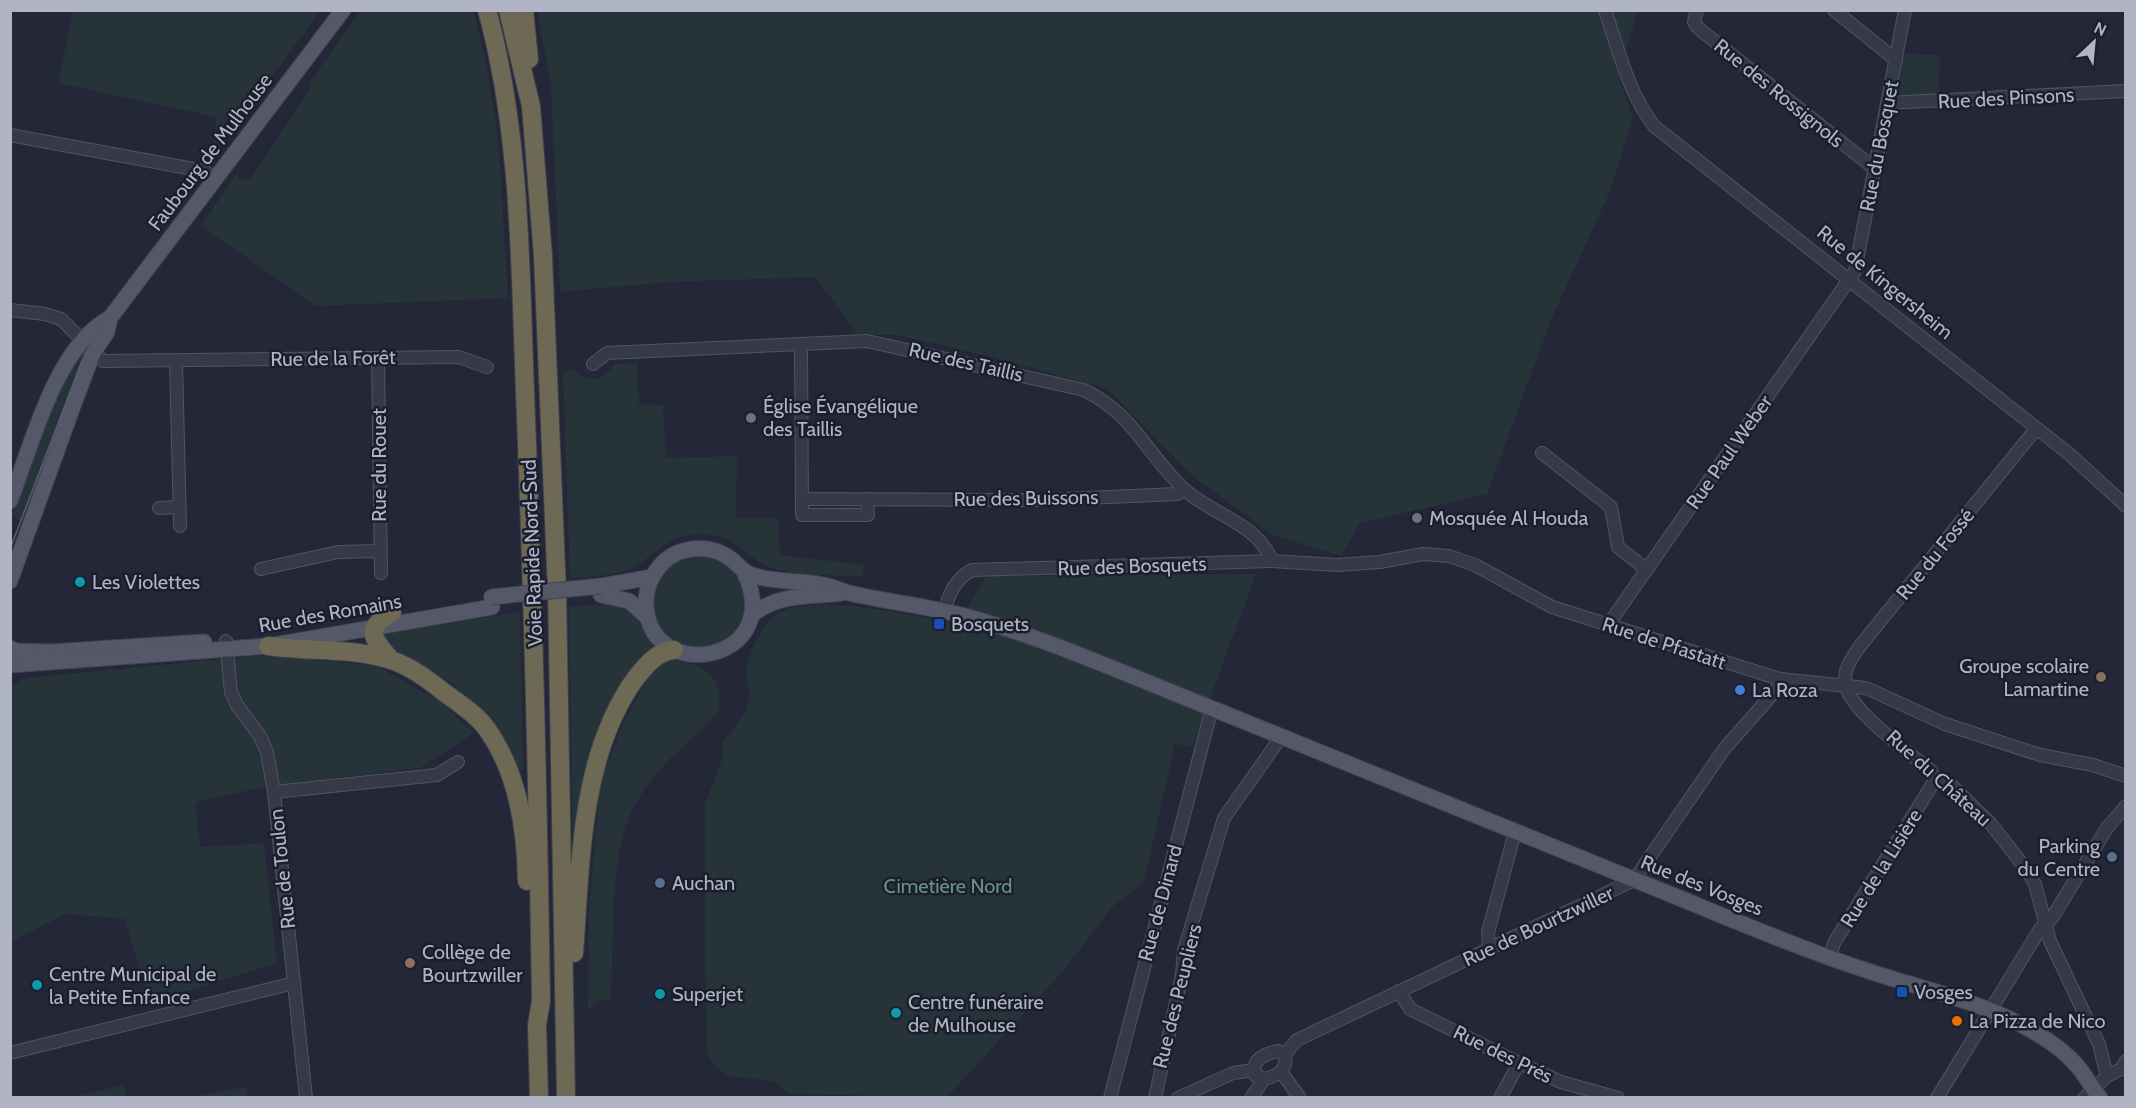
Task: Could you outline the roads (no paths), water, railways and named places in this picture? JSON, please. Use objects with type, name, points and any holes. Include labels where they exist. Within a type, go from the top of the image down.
[{"type":"highway","name":"Voie Rapide Nord-Sud","points":[[487,10],[508,108],[519,247],[534,614],[541,1001],[537,1025],[539,1098]]},
{"type":"highway","name":"Voie Rapide Nord-Sud","points":[[508,10],[531,106],[543,256],[557,592],[566,1098]]},
{"type":"highway","points":[[524,10],[531,106]]},
{"type":"highway","points":[[391,660],[376,642],[373,627],[376,621],[392,613]]},
{"type":"highway","points":[[268,646],[297,651],[344,651],[391,660],[432,682],[485,727],[503,756],[513,783],[522,822],[527,864],[531,996],[537,1025]]},
{"type":"highway","points":[[565,1023],[590,793],[598,759],[622,698],[654,658],[663,651],[674,650]]},
{"type":"main road","name":"Faubourg de Mulhouse","points":[[110,318],[342,10]]},
{"type":"main road","points":[[10,501],[48,403],[71,354],[82,338],[110,318]]},
{"type":"main road","points":[[10,581],[93,353],[107,332],[110,318]]},
{"type":"main road","points":[[698,548],[725,555],[745,574],[753,600],[752,615],[739,639],[728,648],[701,656],[674,650],[654,631],[648,618],[646,597],[652,577],[671,556],[698,548]]},
{"type":"main road","points":[[745,574],[823,585],[848,593]]},
{"type":"main road","name":"Rue des Romains","points":[[10,666],[226,646],[392,613],[601,591],[652,577]]},
{"type":"main road","name":"Rue des Romains","points":[[601,591],[629,601],[648,618]]},
{"type":"main road","points":[[752,615],[768,603],[795,596],[848,593]]},
{"type":"main road","name":"Rue des Vosges","points":[[848,593],[944,611],[1052,644],[1830,957],[1990,1009],[2055,1046],[2073,1060],[2092,1095]]},
{"type":"main road","name":"Rue des Romains","points":[[10,648],[16,651],[50,652],[268,646],[491,602]]},
{"type":"street","name":"Rue de Kingersheim","points":[[1605,10],[1629,83],[1640,106],[1654,126],[2068,453],[2126,506]]},
{"type":"street","name":"Rue des Rossignols","points":[[1697,10],[1694,22],[1698,28],[1875,169]]},
{"type":"street","points":[[1834,10],[1896,60]]},
{"type":"street","name":"Rue du Bosquet","points":[[1850,280],[1855,271],[1905,10]]},
{"type":"street","name":"Rue des Pinsons","points":[[1887,103],[2126,91]]},
{"type":"street","points":[[10,135],[204,171],[216,179]]},
{"type":"street","name":"Rue Paul Weber","points":[[1608,625],[1850,280]]},
{"type":"street","points":[[10,310],[45,314],[61,319],[82,338],[93,353]]},
{"type":"street","name":"Rue des Taillis","points":[[593,364],[607,352],[867,341],[889,344],[1084,390],[1114,408],[1185,490],[1247,528],[1266,547],[1272,561]]},
{"type":"street","points":[[801,345],[801,516],[867,515],[867,499]]},
{"type":"street","name":"Rue de la Forêt","points":[[93,353],[104,362],[459,357],[487,367]]},
{"type":"street","name":"Rue du Rouet","points":[[378,358],[381,573]]},
{"type":"street","points":[[176,361],[180,526]]},
{"type":"street","name":"Rue du Fossé","points":[[1845,684],[1846,668],[1860,646],[2036,429]]},
{"type":"street","points":[[1542,453],[1611,507],[1618,547],[1647,570]]},
{"type":"street","name":"Rue des Buissons","points":[[802,499],[1042,500],[1177,494],[1185,490]]},
{"type":"street","points":[[159,508],[179,507]]},
{"type":"street","points":[[261,569],[338,552],[379,551]]},
{"type":"street","name":"Rue de Pfastatt","points":[[1344,565],[1423,554],[1449,556],[1475,565],[1552,607],[1780,679],[1845,684],[1881,693],[1945,724],[2040,755],[2093,765],[2126,776]]},
{"type":"street","name":"Rue des Bosquets","points":[[944,611],[955,585],[963,575],[972,570],[1272,561],[1344,565]]},
{"type":"street","name":"Rue de Toulon","points":[[226,646],[231,692],[237,705],[260,736],[267,752],[274,792],[306,1098]]},
{"type":"street","name":"Rue de Bourtzwiller","points":[[1286,1054],[1297,1040],[1634,880],[1725,748],[1778,689],[1780,679]]},
{"type":"street","name":"Rue du Château","points":[[1845,684],[1854,704],[1931,771],[1935,780],[1949,783],[1991,824],[2026,869],[2035,884],[2050,941],[2098,1044],[2107,1076]]},
{"type":"street","name":"Rue de Dinard","points":[[1110,1098],[1212,708]]},
{"type":"street","name":"Rue des Peupliers","points":[[1155,1098],[1182,975],[1184,950],[1194,925],[1224,818],[1281,737]]},
{"type":"street","points":[[274,792],[437,775],[458,762]]},
{"type":"street","name":"Rue de la Lisière","points":[[1830,957],[1834,943],[1935,780]]},
{"type":"street","points":[[1937,1098],[2040,929],[2046,925],[2107,828],[2126,806]]},
{"type":"street","points":[[1489,948],[1488,932],[1515,832]]},
{"type":"street","points":[[10,1053],[294,983]]},
{"type":"street","name":"Rue des Prés","points":[[1399,991],[1410,1009],[1519,1063],[1561,1082],[1618,1098]]},
{"type":"street","points":[[1251,1098],[1264,1079],[1281,1072],[1287,1063],[1286,1054],[1278,1051],[1266,1054],[1257,1060],[1255,1075],[1264,1079]]},
{"type":"street","points":[[2092,1095],[2107,1076],[2121,1069],[2126,1060]]},
{"type":"street","points":[[1500,1098],[1519,1063]]},
{"type":"street","name":"Rue des Peupliers","points":[[1178,1098],[1233,1073],[1254,1070]]},
{"type":"street","points":[[1281,1072],[1300,1098]]},
{"type":"tram line","points":[[10,549],[82,361]]},
{"type":"place","name":"Église Évangélique des Taillis","points":[[751,418]]},
{"type":"place","name":"Mosquée Al Houda","points":[[1417,518]]},
{"type":"place","name":"Les Violettes","points":[[80,582]]},
{"type":"place","name":"Bosquets","points":[[939,624]]},
{"type":"place","name":"Groupe scolaire Lamartine","points":[[2101,677]]},
{"type":"place","name":"La Roza","points":[[1740,690]]},
{"type":"place","name":"Parking du Centre","points":[[2112,857]]},
{"type":"place","name":"Auchan","points":[[660,883]]},
{"type":"place","name":"Collège de Bourtzwiller","points":[[410,963]]},
{"type":"place","name":"Centre Municipal de la Petite Enfance","points":[[37,985]]},
{"type":"place","name":"Vosges","points":[[1902,992]]},
{"type":"place","name":"Superjet","points":[[660,994]]},
{"type":"place","name":"Centre funéraire de Mulhouse","points":[[896,1013]]},
{"type":"place","name":"La Pizza de Nico","points":[[1957,1021]]},
{"type":"park label","name":"Cimetière Nord","points":[[948,886]]}]
